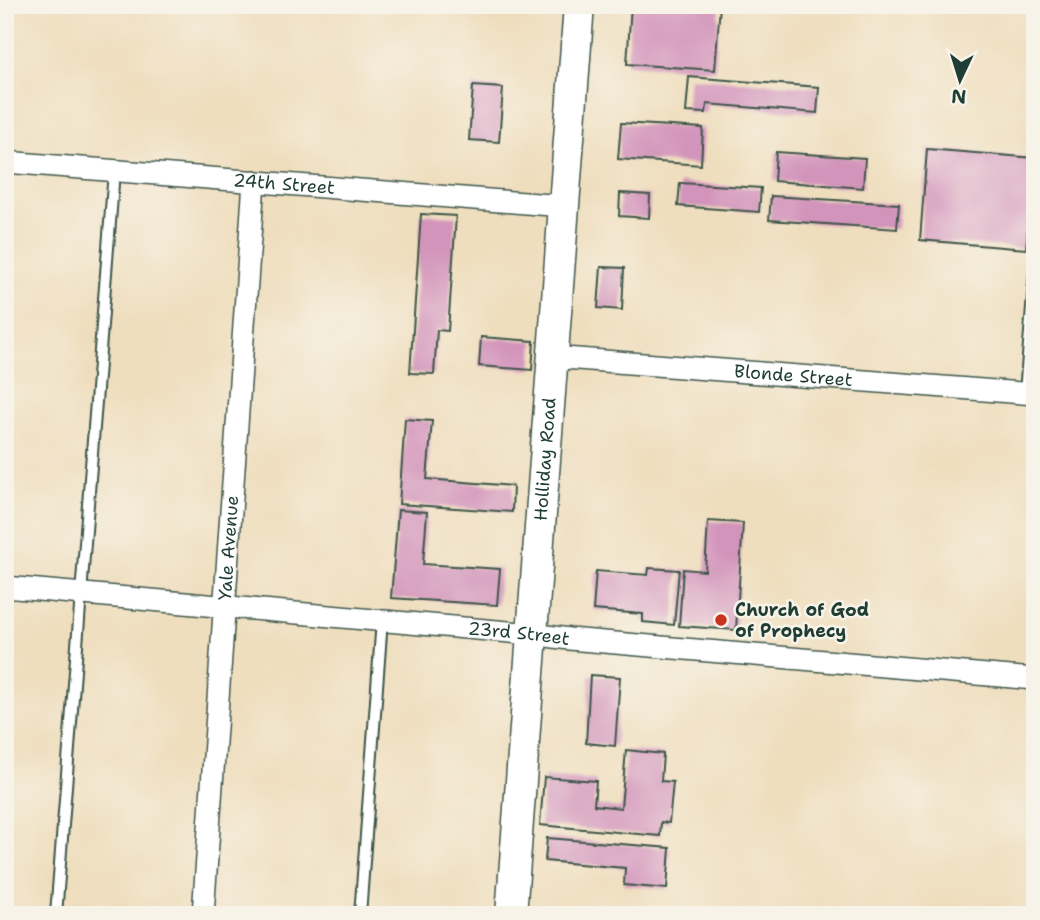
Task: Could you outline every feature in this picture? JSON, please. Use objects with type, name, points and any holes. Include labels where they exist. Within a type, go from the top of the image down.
[{"type":"street","name":"Holliday Road","points":[[511,915],[579,5]]},
{"type":"street","name":"24th Street","points":[[5,162],[564,205]]},
{"type":"street","name":"Yale Avenue","points":[[203,915],[254,181]]},
{"type":"street","name":"Blonde Street","points":[[551,356],[1030,394]]},
{"type":"street","name":"23rd Street","points":[[5,587],[1035,679]]},
{"type":"lane","points":[[56,915],[114,170]]},
{"type":"lane","points":[[1030,394],[1035,271]]},
{"type":"lane","points":[[360,915],[382,620]]},
{"type":"building","points":[[631,5],[720,5],[715,70],[627,64]]},
{"type":"building","points":[[689,77],[819,87],[817,113],[707,104],[706,113],[686,112]]},
{"type":"building","points":[[473,86],[503,88],[499,142],[469,140]]},
{"type":"building","points":[[621,123],[703,128],[701,165],[618,159]]},
{"type":"building","points":[[927,149],[1034,158],[1026,249],[920,240]]},
{"type":"building","points":[[776,152],[865,158],[863,188],[774,181]]},
{"type":"building","points":[[680,183],[761,188],[759,212],[678,206]]},
{"type":"building","points":[[620,193],[650,195],[649,218],[619,216]]},
{"type":"building","points":[[771,196],[899,204],[897,229],[769,220]]},
{"type":"building","points":[[421,214],[456,216],[448,331],[437,330],[434,374],[410,373]]},
{"type":"building","points":[[601,267],[624,268],[622,310],[598,308]]},
{"type":"building","points":[[481,337],[534,341],[532,370],[479,366]]},
{"type":"building","points":[[405,419],[432,421],[427,479],[513,486],[512,512],[399,504]]},
{"type":"building","points":[[398,510],[427,512],[423,564],[500,569],[497,605],[391,598]]},
{"type":"building","points":[[708,521],[743,523],[736,630],[679,626],[683,569],[705,571]]},
{"type":"building","points":[[649,568],[679,570],[674,625],[643,622],[643,614],[593,610],[596,571],[648,575]]},
{"type":"building","points":[[590,675],[620,677],[615,746],[586,743]]},
{"type":"building","points":[[626,750],[663,754],[661,781],[673,782],[669,823],[661,822],[660,836],[540,825],[544,777],[596,781],[594,805],[621,808]]},
{"type":"building","points":[[547,838],[670,848],[667,889],[624,885],[625,868],[545,861]]},
{"type":"place","name":"Church of God of Prophecy","points":[[721,620]]}]
